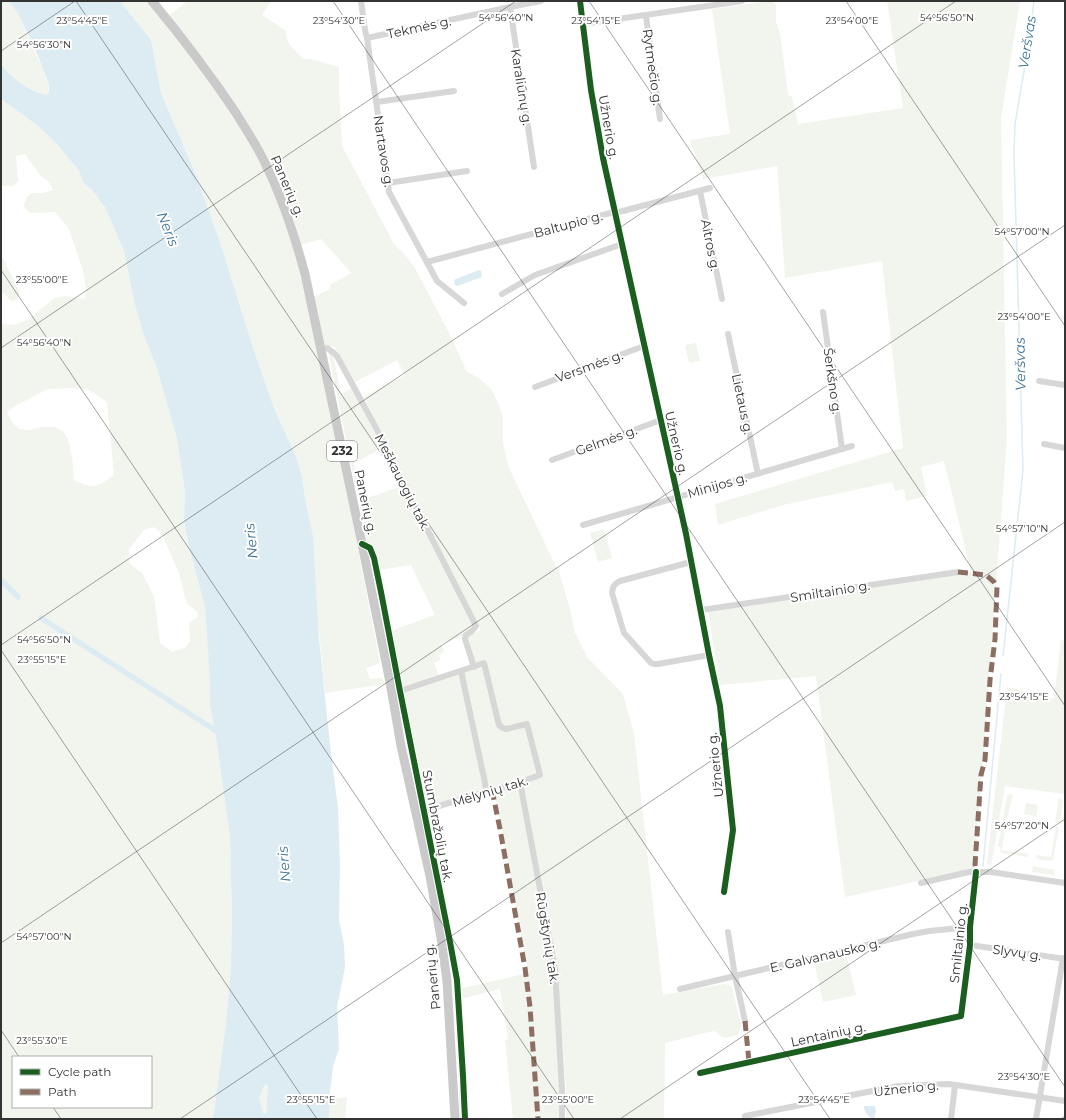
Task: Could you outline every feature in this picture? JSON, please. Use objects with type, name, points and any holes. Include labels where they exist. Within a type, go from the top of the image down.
[{"type":"main road","name":"Panerių g.","points":[[152,1],[183,38],[242,123],[266,164],[295,237],[305,274],[362,544],[396,692],[401,746],[420,812],[447,981],[455,1119]]},
{"type":"street","name":"Nartavos g.","points":[[361,1],[365,30],[368,38],[389,192],[437,281],[464,303]]},
{"type":"street","name":"Tekmės g.","points":[[368,38],[510,6],[541,1]]},
{"type":"street","name":"Užnerio g.","points":[[580,1],[595,112],[603,158],[678,497],[720,706],[733,830],[724,892]]},
{"type":"street","points":[[583,24],[742,1]]},
{"type":"street","name":"Karaliūnų g.","points":[[510,6],[534,166]]},
{"type":"street","name":"Rytmečio g.","points":[[646,16],[660,119]]},
{"type":"street","points":[[376,102],[454,91]]},
{"type":"street","points":[[388,183],[467,171]]},
{"type":"street","name":"Baltupio g.","points":[[427,262],[710,188]]},
{"type":"street","name":"Aitros g.","points":[[700,191],[722,299]]},
{"type":"street","points":[[502,294],[535,275],[622,244]]},
{"type":"street","name":"Šerkšno g.","points":[[823,312],[842,449]]},
{"type":"street","name":"Lietaus g.","points":[[728,334],[758,474]]},
{"type":"street","name":"Versmės g.","points":[[535,387],[644,346]]},
{"type":"street","name":"Meškauogių tak.","points":[[321,349],[327,348],[337,356],[375,426],[476,626],[466,635],[465,639],[474,667]]},
{"type":"street","points":[[1039,381],[1065,385]]},
{"type":"street","name":"Gelmės g.","points":[[552,460],[661,420]]},
{"type":"street","points":[[1044,444],[1065,448]]},
{"type":"street","name":"Minijos g.","points":[[583,525],[852,446]]},
{"type":"street","points":[[691,562],[620,581],[614,584],[612,593],[624,632],[651,663],[658,664],[709,655]]},
{"type":"street","name":"Smiltainio g.","points":[[701,610],[958,572]]},
{"type":"street","name":"Mėlynių tak.","points":[[420,812],[540,775],[527,724],[506,729],[499,725],[484,663],[474,667]]},
{"type":"street","points":[[396,692],[474,667]]},
{"type":"street","points":[[461,671],[487,792]]},
{"type":"street","name":"Rūgštynių tak.","points":[[520,782],[555,969],[562,1090],[562,1119]]},
{"type":"street","name":"Stumbražolių tak.","points":[[420,812],[457,980],[465,1119]]},
{"type":"street","points":[[921,883],[969,872],[995,872],[1065,882]]},
{"type":"street","name":"Smiltainio g.","points":[[961,1016],[970,945],[970,927],[976,872]]},
{"type":"street","name":"E. Galvanausko g.","points":[[680,989],[914,934],[970,927]]},
{"type":"street","points":[[728,932],[735,976],[745,1021]]},
{"type":"street","name":"Slyvų g.","points":[[970,945],[1064,958]]},
{"type":"street","points":[[1036,1119],[1064,958]]},
{"type":"street","name":"Lentainių g.","points":[[700,1073],[961,1016]]},
{"type":"street","name":"Užnerio g.","points":[[745,1117],[898,1086],[952,1084],[1065,1101]]},
{"type":"street","points":[[951,1119],[952,1084]]},
{"type":"shaded area","points":[[1,1],[9,1],[19,15],[48,82],[48,94],[45,95],[38,93],[26,87],[16,80],[1,65]]},
{"type":"shaded area","points":[[120,1],[148,1],[174,34],[236,121],[256,153],[270,182],[291,243],[308,305],[341,465],[380,663],[366,668],[370,679],[382,678],[385,684],[325,693],[317,610],[313,536],[302,476],[296,457],[274,408],[254,351],[221,245],[195,173],[161,93],[151,40]]},
{"type":"shaded area","points":[[185,1],[271,1],[262,15],[286,31],[289,44],[294,50],[304,59],[311,59],[339,67],[342,146],[394,244],[415,268],[449,333],[467,372],[479,378],[491,389],[499,405],[503,418],[503,444],[509,468],[560,575],[575,633],[587,657],[623,694],[634,733],[663,995],[723,984],[728,985],[732,988],[741,1025],[737,1035],[732,1037],[722,1037],[713,1031],[665,1043],[664,1119],[566,1119],[567,1104],[556,959],[523,783],[541,777],[529,723],[505,727],[502,726],[486,660],[475,663],[468,636],[481,630],[364,397],[405,375],[397,360],[355,382],[335,347],[323,345],[313,297],[330,289],[330,285],[351,273],[321,239],[301,245],[294,220],[269,160],[241,113],[205,60],[169,15],[185,3]]},
{"type":"shaded area","points":[[771,1],[776,5],[776,22],[780,34],[788,94],[792,97],[798,124],[903,108],[887,1],[1020,1],[1001,118],[1007,439],[975,869],[845,897],[816,676],[720,685],[708,612],[971,572],[944,461],[921,467],[927,496],[906,501],[904,489],[895,491],[892,482],[783,505],[718,525],[715,504],[903,448],[882,261],[785,278],[777,166],[703,179],[690,140],[730,134],[712,9]]},
{"type":"shaded area","points":[[1,99],[38,126],[58,145],[79,171],[83,182],[92,190],[105,207],[124,251],[134,301],[144,336],[157,368],[177,439],[185,492],[184,521],[189,547],[205,607],[210,706],[215,730],[230,838],[232,915],[231,966],[226,1023],[213,1119],[1,1119],[1,324],[14,325],[29,319],[55,298],[65,296],[85,299],[86,288],[83,270],[68,227],[55,212],[29,213],[24,206],[27,197],[32,193],[43,193],[53,190],[49,182],[40,175],[25,154],[16,156],[18,181],[14,186],[1,186]],"holes":[[[48,389],[87,389],[107,402],[114,475],[103,483],[95,486],[86,485],[74,480],[72,456],[68,440],[63,431],[54,427],[42,427],[29,430],[19,429],[12,422],[7,412],[15,406]],[[153,527],[161,532],[179,573],[187,604],[197,611],[198,617],[189,623],[190,641],[185,648],[172,652],[160,643],[154,596],[142,573],[129,563],[129,549],[144,530]]]},
{"type":"shaded area","points":[[1,257],[4,260],[20,293],[17,300],[11,301],[1,292]]},
{"type":"shaded area","points":[[696,343],[700,361],[689,363],[685,345]]},
{"type":"shaded area","points":[[328,350],[333,355],[341,394],[352,388],[383,448],[354,463],[363,502],[367,498],[403,486],[473,625],[472,628],[463,633],[463,636],[441,644],[444,651],[439,655],[440,660],[434,663],[439,676],[402,688],[391,631],[435,615],[411,565],[378,570],[373,550],[370,544],[367,544]]},
{"type":"shaded area","points":[[604,529],[612,558],[598,562],[590,533]]},
{"type":"shaded area","points":[[1061,640],[1065,641],[1065,794],[1005,786],[991,866],[987,863],[1007,687],[1054,699]]},
{"type":"shaded area","points":[[481,666],[483,667],[500,728],[525,726],[538,775],[488,790],[463,673]]},
{"type":"shaded area","points":[[459,673],[486,791],[426,808],[403,692]]},
{"type":"shaded area","points":[[519,785],[554,975],[562,1119],[513,1119],[505,1040],[508,1039],[500,989],[461,999],[459,989],[528,973],[495,794]]},
{"type":"shaded area","points":[[1013,794],[1007,816],[1002,850],[1028,854],[1027,857],[1001,853],[1000,847],[998,847],[1007,796]]},
{"type":"shaded area","points":[[1059,798],[1061,798],[1063,802],[1060,822],[1056,823],[1055,822]]},
{"type":"shaded area","points":[[1026,803],[1038,805],[1036,816],[1024,814]]},
{"type":"shaded area","points":[[1056,826],[1059,827],[1053,860],[1036,859],[1037,855],[1051,857]]},
{"type":"shaded area","points":[[1033,866],[1055,870],[1054,875],[1032,872]]},
{"type":"shaded area","points":[[846,954],[856,995],[823,1002],[814,961]]},
{"type":"shaded area","points":[[453,984],[455,985],[463,1119],[459,1119],[459,1084]]},
{"type":"shaded area","points":[[267,1084],[265,1114],[263,1113],[259,1098],[264,1086]]},
{"type":"shaded area","points":[[347,1097],[345,1119],[329,1119],[329,1099]]},
{"type":"water","name":"Neris","points":[[9,1],[120,1],[151,40],[161,93],[195,173],[221,245],[254,351],[274,408],[296,457],[302,476],[313,536],[319,638],[338,808],[340,864],[339,920],[344,944],[345,967],[337,1007],[339,1049],[333,1066],[329,1099],[329,1119],[213,1119],[226,1023],[231,966],[232,915],[230,838],[215,730],[210,706],[205,607],[189,547],[184,521],[185,492],[177,439],[157,368],[144,336],[134,301],[124,251],[105,207],[92,190],[83,182],[79,171],[58,145],[38,126],[1,99],[1,65],[10,75],[26,87],[38,93],[45,95],[48,94],[48,82],[19,15]],"holes":[[[267,1084],[266,1113],[265,1114],[263,1113],[259,1098],[264,1086]]]},
{"type":"water","points":[[479,270],[481,271],[482,277],[457,286],[455,285],[454,280]]},
{"type":"water","points":[[864,1106],[875,1106],[876,1111],[874,1119],[867,1114],[864,1110]]},
{"type":"waterway","name":"Veršvas","points":[[1003,656],[1023,470],[1014,154],[1015,124],[1034,1]]},
{"type":"waterway","points":[[1,580],[18,597]]},
{"type":"waterway","points":[[41,618],[221,734]]},
{"type":"waterway","points":[[983,866],[1001,674]]},
{"type":"marked path","points":[[958,572],[986,575],[997,587],[995,639],[990,680],[985,760],[981,775],[975,865],[976,872]]},
{"type":"marked path","points":[[492,790],[525,968],[530,1007],[538,1119]]},
{"type":"marked path","points":[[745,1021],[749,1062]]},
{"type":"cycle path","points":[[580,1],[591,90],[603,158],[686,534],[720,706],[733,830],[724,892]]},
{"type":"cycle path","points":[[362,544],[370,548],[374,558],[457,980],[465,1119]]},
{"type":"cycle path","points":[[700,1073],[961,1016],[970,945],[970,927],[976,872]]}]
